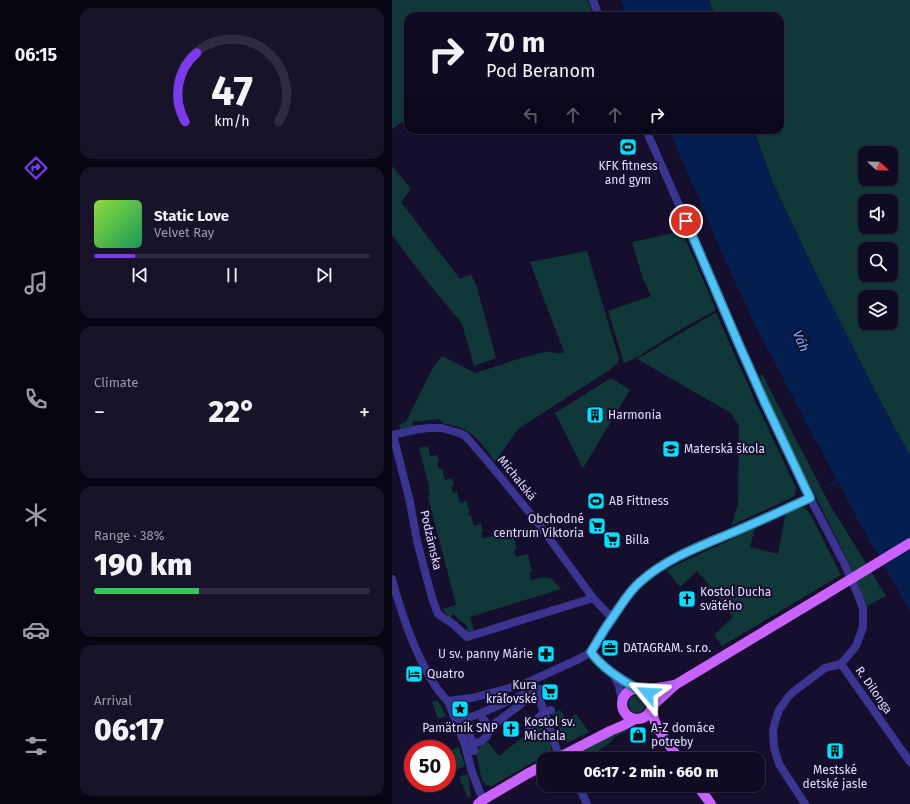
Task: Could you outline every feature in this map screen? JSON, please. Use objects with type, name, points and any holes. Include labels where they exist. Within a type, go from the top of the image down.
[{"type":"main road","points":[[569,752],[610,731],[648,715],[675,685],[910,543]]},
{"type":"main road","points":[[610,731],[617,721],[626,694],[630,691],[675,685]]},
{"type":"main road","points":[[641,690],[648,693],[650,696],[658,729],[674,752]]},
{"type":"main road","points":[[622,705],[627,716],[638,719],[658,729]]},
{"type":"main road","points":[[481,802],[537,769]]},
{"type":"main road","points":[[702,792],[711,804]]},
{"type":"street","points":[[593,0],[598,12]]},
{"type":"street","name":"R. Dilonga","points":[[648,134],[765,403],[810,498],[858,592],[863,608],[863,627],[856,646],[841,664],[910,762]]},
{"type":"street","name":"Michalská","points":[[392,435],[430,428],[442,428],[464,435],[528,511],[593,598],[612,618]]},
{"type":"street","name":"Podzámska","points":[[392,435],[410,502],[417,541],[432,598],[438,614],[453,624],[467,637],[593,598]]},
{"type":"street","points":[[448,701],[472,698],[524,684],[579,659],[591,652],[602,632],[626,598],[639,583],[657,568],[708,542],[810,498]]},
{"type":"street","points":[[392,579],[401,610],[416,650],[430,677],[444,698],[448,701],[465,745],[481,802]]},
{"type":"street","points":[[392,613],[401,610]]},
{"type":"street","points":[[591,652],[595,658],[613,673],[641,690]]},
{"type":"street","points":[[806,804],[779,764],[774,747],[773,731],[776,716],[793,692],[826,668],[841,664]]},
{"type":"street","points":[[613,673],[619,686],[622,705]]},
{"type":"street","points":[[538,688],[521,704],[490,727],[487,736],[478,745],[463,720],[538,688]]},
{"type":"street","points":[[538,688],[560,752]]},
{"type":"street","points":[[514,698],[521,704]]},
{"type":"street","points":[[528,733],[530,727],[547,711]]},
{"type":"street","points":[[479,714],[490,727]]},
{"type":"street","points":[[581,792],[587,804]]},
{"type":"green space","points":[[392,0],[588,0],[592,12],[404,12],[404,121],[392,129]]},
{"type":"green space","points":[[709,0],[910,0],[910,456],[876,393],[817,276],[772,181],[755,134],[784,134],[784,12],[714,12]]},
{"type":"green space","points":[[392,166],[411,189],[401,202],[460,279],[471,274],[477,287],[496,358],[474,366],[461,322],[429,284],[392,235]]},
{"type":"green space","points":[[682,231],[716,310],[678,331],[636,358],[624,363],[608,311],[651,296],[642,276],[632,242]]},
{"type":"green space","points":[[587,251],[619,359],[617,364],[518,429],[495,462],[475,437],[461,428],[442,423],[440,419],[412,422],[413,426],[401,429],[399,424],[406,422],[432,369],[442,356],[475,373],[536,354],[545,352],[564,352],[530,262]]},
{"type":"green space","points":[[715,313],[796,488],[795,495],[793,497],[731,526],[738,505],[739,426],[731,413],[637,359]]},
{"type":"green space","points":[[762,374],[830,505],[886,596],[867,606],[849,563],[772,409],[765,393],[760,375]]},
{"type":"green space","points":[[611,378],[630,390],[583,468],[555,413]]},
{"type":"green space","points":[[428,446],[430,456],[437,455],[439,462],[437,463],[439,469],[442,469],[445,480],[452,478],[454,486],[451,486],[453,493],[457,492],[460,503],[466,501],[469,509],[468,516],[471,515],[474,526],[481,524],[483,539],[519,528],[520,533],[513,535],[517,549],[514,550],[516,557],[528,554],[532,572],[529,573],[531,580],[543,577],[551,578],[561,589],[470,617],[474,631],[467,633],[465,631],[468,627],[453,614],[450,618],[442,609],[456,605],[428,497],[430,496],[429,486],[419,448]]},
{"type":"green space","points":[[799,507],[804,508],[810,513],[841,575],[722,646],[714,635],[733,617],[712,588],[697,571],[680,587],[666,570],[755,528],[750,547],[778,554],[786,512]]},
{"type":"green space","points":[[637,695],[643,698],[646,704],[643,710],[637,713],[631,710],[628,704],[631,698]]},
{"type":"green space","points":[[437,700],[446,716],[438,719],[432,702]]},
{"type":"green space","points":[[560,710],[567,720],[576,714],[589,732],[567,743],[552,714]]},
{"type":"green space","points":[[449,721],[453,730],[442,734],[439,723]]},
{"type":"green space","points":[[540,723],[551,745],[551,752],[537,752],[537,760],[492,786],[487,786],[480,774],[476,750],[488,742],[499,756]]},
{"type":"green space","points":[[625,728],[627,731],[615,737],[596,752],[581,752]]},
{"type":"green space","points":[[459,747],[465,766],[456,770],[456,748]]},
{"type":"green space","points":[[468,774],[471,796],[468,798],[459,777]]},
{"type":"water","points":[[621,0],[709,0],[714,12],[626,12]]},
{"type":"water","name":"Váh","points":[[671,134],[755,134],[772,181],[817,276],[876,393],[910,456],[910,611],[865,533],[818,445],[754,323],[720,249]]},
{"type":"waterway","points":[[826,487],[837,481]]},
{"type":"place","name":"KFK fitness and gym","points":[[628,147]]},
{"type":"place","name":"Harmonia","points":[[595,415]]},
{"type":"place","name":"Materská škola","points":[[671,449]]},
{"type":"place","name":"AB Fittness","points":[[596,501]]},
{"type":"place","name":"Obchodné centrum Viktoria","points":[[597,526]]},
{"type":"place","name":"Billa","points":[[612,540]]},
{"type":"place","name":"Kostol Ducha svätého","points":[[687,599]]},
{"type":"place","name":"DATAGRAM. s.r.o.","points":[[610,648]]},
{"type":"place","name":"U sv. panny Márie","points":[[546,654]]},
{"type":"place","name":"Quatro","points":[[414,674]]},
{"type":"place","name":"Kura kráľovské","points":[[550,692]]},
{"type":"place","name":"Pamätník SNP","points":[[460,709]]},
{"type":"place","name":"Kostol sv. Michala","points":[[511,729]]},
{"type":"place","name":"A-Z domáce potreby","points":[[638,735]]},
{"type":"place","name":"Mestské detské jasle","points":[[835,751]]},
{"type":"route","points":[[648,693],[644,690],[638,689],[613,673],[595,658],[591,652],[602,632],[627,596],[639,583],[657,568],[708,542],[810,498],[722,307],[686,221]]}]
